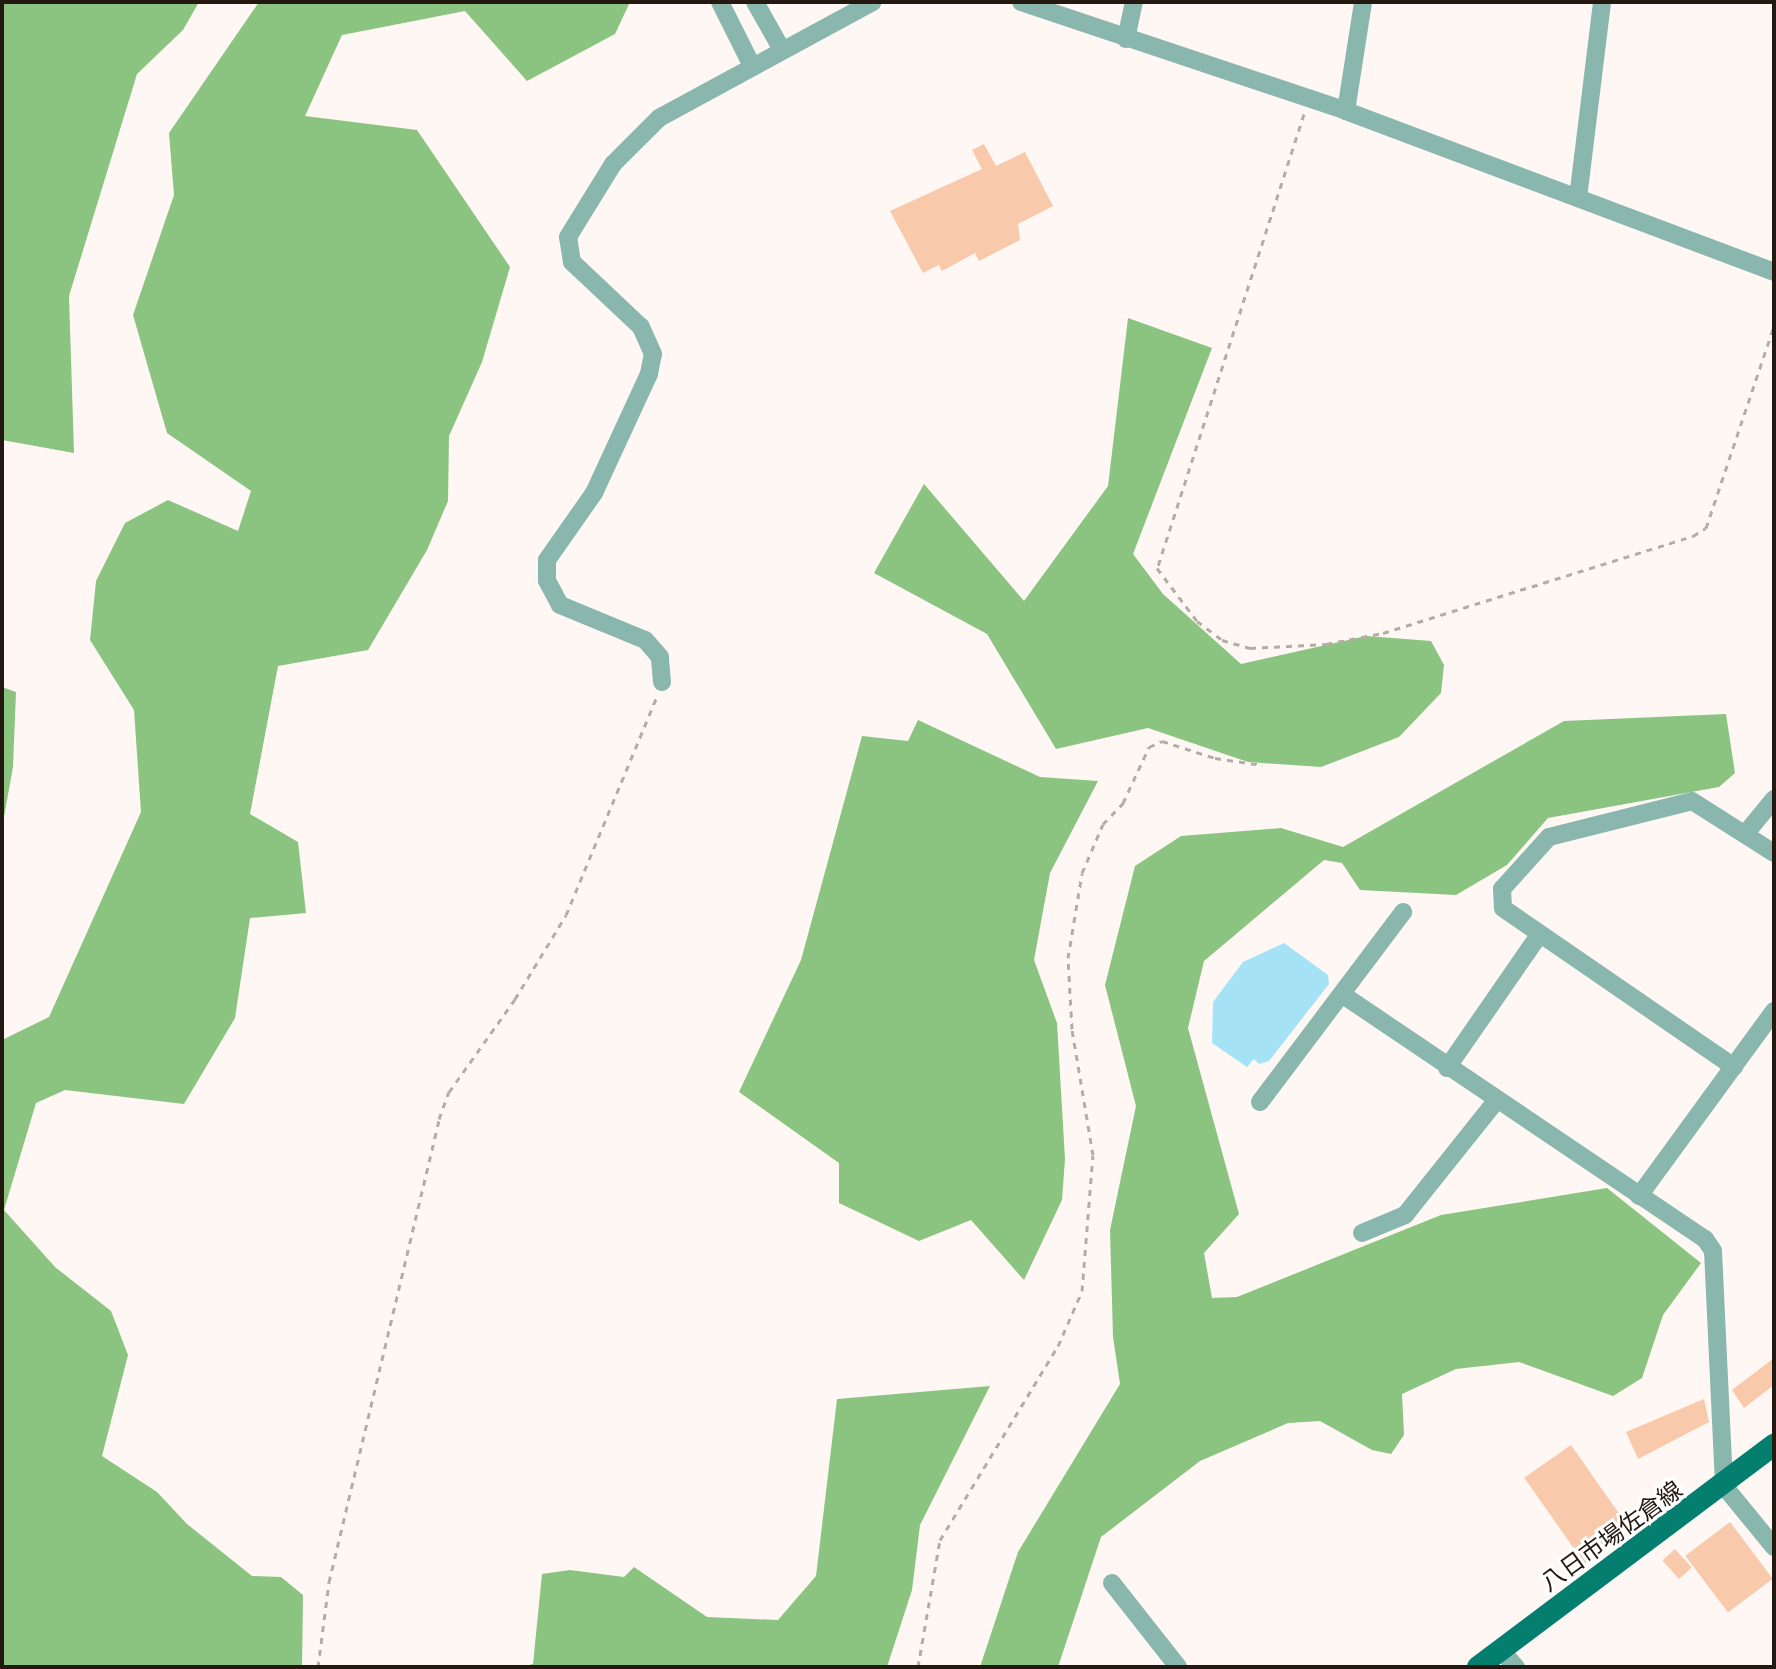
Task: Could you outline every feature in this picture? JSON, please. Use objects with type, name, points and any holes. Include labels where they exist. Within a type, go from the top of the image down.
[{"type":"main road","name":"八日市場佐倉線","points":[[1478,1667],[1509,1658],[1774,1445]]},
{"type":"street","points":[[720,2],[752,66]]},
{"type":"street","points":[[755,2],[782,50]]},
{"type":"street","points":[[662,682],[660,657],[645,640],[560,605],[547,581],[547,560],[594,493],[649,374],[653,354],[641,327],[572,262],[568,237],[595,189],[639,136],[680,103],[782,50],[851,7],[873,2]]},
{"type":"street","points":[[1021,2],[1346,111],[1774,272]]},
{"type":"street","points":[[1126,39],[1134,2]]},
{"type":"street","points":[[1346,111],[1363,2]]},
{"type":"street","points":[[1578,198],[1602,2]]},
{"type":"street","points":[[1746,833],[1774,799]]},
{"type":"street","points":[[1734,1067],[1503,908],[1502,889],[1549,837],[1698,802],[1774,853]]},
{"type":"street","points":[[1260,1102],[1403,912]]},
{"type":"street","points":[[1447,1068],[1539,935]]},
{"type":"street","points":[[1343,995],[1447,1068],[1705,1239],[1713,1251],[1724,1486],[1774,1547]]},
{"type":"street","points":[[1639,1196],[1774,1011]]},
{"type":"street","points":[[1362,1233],[1405,1215],[1496,1101]]},
{"type":"street","points":[[1112,1583],[1178,1667]]},
{"type":"path","points":[[1309,99],[1157,568],[1197,621],[1222,640],[1265,647],[1326,644],[1383,633],[1693,536],[1706,528],[1774,326]]},
{"type":"path","points":[[318,1667],[329,1582],[439,1119],[449,1092],[515,999],[566,915],[662,682]]},
{"type":"path","points":[[918,1667],[940,1540],[1058,1346],[1082,1291],[1093,1155],[1072,1029],[1068,958],[1082,873],[1103,824],[1123,803],[1149,747],[1162,741],[1215,758],[1262,765]]},
{"type":"green space","points":[[2,2],[199,2],[183,30],[137,74],[69,296],[74,453],[2,440]]},
{"type":"green space","points":[[259,2],[630,2],[615,34],[527,81],[465,11],[342,35],[305,116],[417,130],[510,267],[482,362],[449,436],[448,501],[427,550],[368,650],[278,666],[250,814],[298,842],[306,913],[250,918],[235,1018],[184,1104],[65,1090],[36,1103],[4,1210],[55,1267],[111,1311],[128,1355],[102,1456],[157,1492],[187,1524],[252,1576],[281,1577],[303,1595],[302,1667],[2,1667],[2,1040],[49,1017],[141,812],[134,710],[90,640],[96,581],[125,523],[168,500],[238,531],[251,491],[167,433],[133,315],[174,195],[169,133]]},
{"type":"green space","points":[[1128,318],[1212,348],[1133,554],[1163,594],[1241,664],[1366,636],[1431,641],[1444,665],[1441,693],[1399,737],[1321,767],[1248,762],[1148,728],[1056,749],[987,634],[874,573],[924,484],[1024,601],[1108,486]]},
{"type":"green space","points":[[2,687],[16,692],[13,767],[2,828]]},
{"type":"green space","points":[[1726,714],[1735,773],[1719,787],[1548,818],[1507,865],[1456,895],[1360,890],[1342,863],[1324,860],[1204,961],[1188,1028],[1239,1214],[1204,1253],[1212,1298],[1237,1297],[1441,1215],[1607,1188],[1701,1263],[1663,1315],[1642,1378],[1613,1396],[1519,1362],[1456,1369],[1402,1394],[1404,1435],[1391,1454],[1372,1450],[1320,1421],[1288,1423],[1200,1461],[1101,1537],[1058,1667],[980,1667],[1018,1552],[1120,1384],[1113,1337],[1110,1230],[1136,1106],[1105,985],[1135,866],[1181,836],[1281,828],[1343,847],[1564,721]]},
{"type":"green space","points":[[918,720],[1040,777],[1098,781],[1050,873],[1034,960],[1057,1023],[1065,1159],[1062,1200],[1024,1280],[971,1220],[919,1241],[839,1203],[839,1163],[739,1092],[801,960],[862,736],[908,741]]},
{"type":"green space","points":[[990,1386],[920,1525],[912,1590],[887,1667],[521,1667],[533,1664],[542,1574],[570,1570],[624,1577],[634,1567],[707,1617],[778,1620],[816,1576],[837,1399]]},
{"type":"water","points":[[1284,943],[1328,975],[1329,984],[1269,1061],[1259,1064],[1254,1059],[1247,1067],[1212,1043],[1213,1002],[1243,962]]},
{"type":"building","points":[[984,144],[996,166],[1025,152],[1053,206],[1018,224],[1020,240],[979,261],[975,253],[942,271],[939,265],[923,273],[890,211],[982,169],[972,150]]},
{"type":"building","points":[[1774,1358],[1774,1385],[1744,1408],[1732,1390]]},
{"type":"building","points":[[1704,1399],[1709,1422],[1638,1459],[1626,1432]]},
{"type":"building","points":[[1571,1445],[1631,1531],[1585,1564],[1524,1478]]},
{"type":"building","points":[[1730,1522],[1773,1579],[1728,1612],[1685,1556]]},
{"type":"building","points":[[1675,1549],[1692,1568],[1679,1579],[1662,1560]]}]
